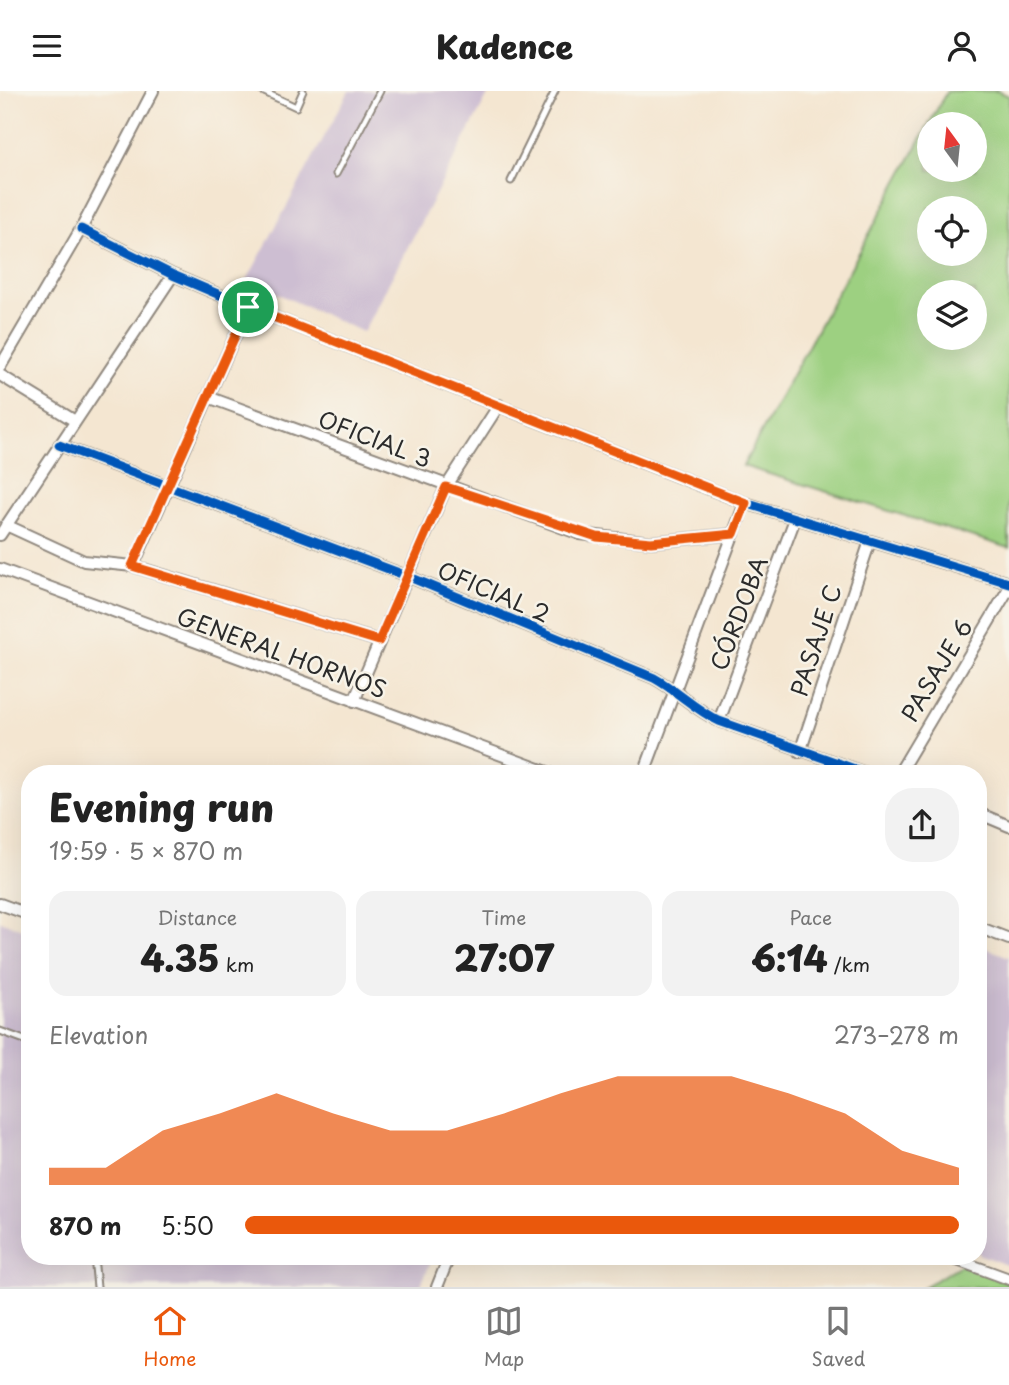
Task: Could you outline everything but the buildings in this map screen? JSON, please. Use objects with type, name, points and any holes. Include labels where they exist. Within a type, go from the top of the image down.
[{"type":"street","points":[[0,367],[81,229],[153,91]]},
{"type":"street","points":[[81,229],[173,275],[248,307],[746,503],[1009,586]]},
{"type":"street","points":[[173,275],[3,530],[84,561],[132,566],[379,641]]},
{"type":"street","points":[[132,566],[248,307]]},
{"type":"street","points":[[0,375],[75,421]]},
{"type":"street","name":"OFICIAL 3","points":[[208,397],[446,487],[597,537],[661,541],[734,534]]},
{"type":"street","points":[[354,701],[446,487],[499,405]]},
{"type":"street","name":"OFICIAL 2","points":[[59,445],[407,576],[675,689],[699,712],[719,721],[841,765]]},
{"type":"street","name":"CÓRDOBA","points":[[647,765],[746,503]]},
{"type":"street","name":"CÓRDOBA","points":[[719,721],[795,519]]},
{"type":"street","name":"PASAJE C","points":[[800,752],[870,541]]},
{"type":"street","name":"GENERAL HORNOS","points":[[0,569],[528,765]]},
{"type":"street","name":"PASAJE 6","points":[[904,765],[1009,586]]},
{"type":"street","points":[[987,817],[1009,826]]},
{"type":"street","points":[[0,904],[21,912]]},
{"type":"street","points":[[987,930],[1009,939]]},
{"type":"street","points":[[437,1287],[446,1265]]},
{"type":"street","points":[[971,1265],[1009,1279]]},
{"type":"lane","points":[[262,91],[296,107],[303,91]]},
{"type":"lane","points":[[336,174],[380,91]]},
{"type":"lane","points":[[511,181],[555,91]]},
{"type":"lane","points":[[0,1031],[21,1039]]},
{"type":"lane","points":[[95,1265],[97,1287]]},
{"type":"shaded area","points":[[349,91],[490,91],[363,332],[247,280]]},
{"type":"shaded area","points":[[0,921],[21,929],[21,1265],[430,1265],[420,1287],[0,1287]]},
{"type":"shaded area","points":[[987,948],[1009,957],[1009,1266],[987,1257]]},
{"type":"green space","points":[[947,91],[997,91],[1009,96],[1009,548],[743,466],[917,146],[917,182],[987,182],[987,112],[936,112]]},
{"type":"green space","points":[[961,1265],[1009,1283],[1009,1287],[924,1287]]},
{"type":"cycle path","points":[[81,229],[173,275],[248,307],[745,503],[1009,583]]},
{"type":"cycle path","points":[[59,445],[407,576],[654,678],[719,721],[843,765]]},
{"type":"route","points":[[248,307],[746,503],[734,534],[651,542],[597,537],[580,534],[446,487],[379,641],[132,566],[248,307]]}]
